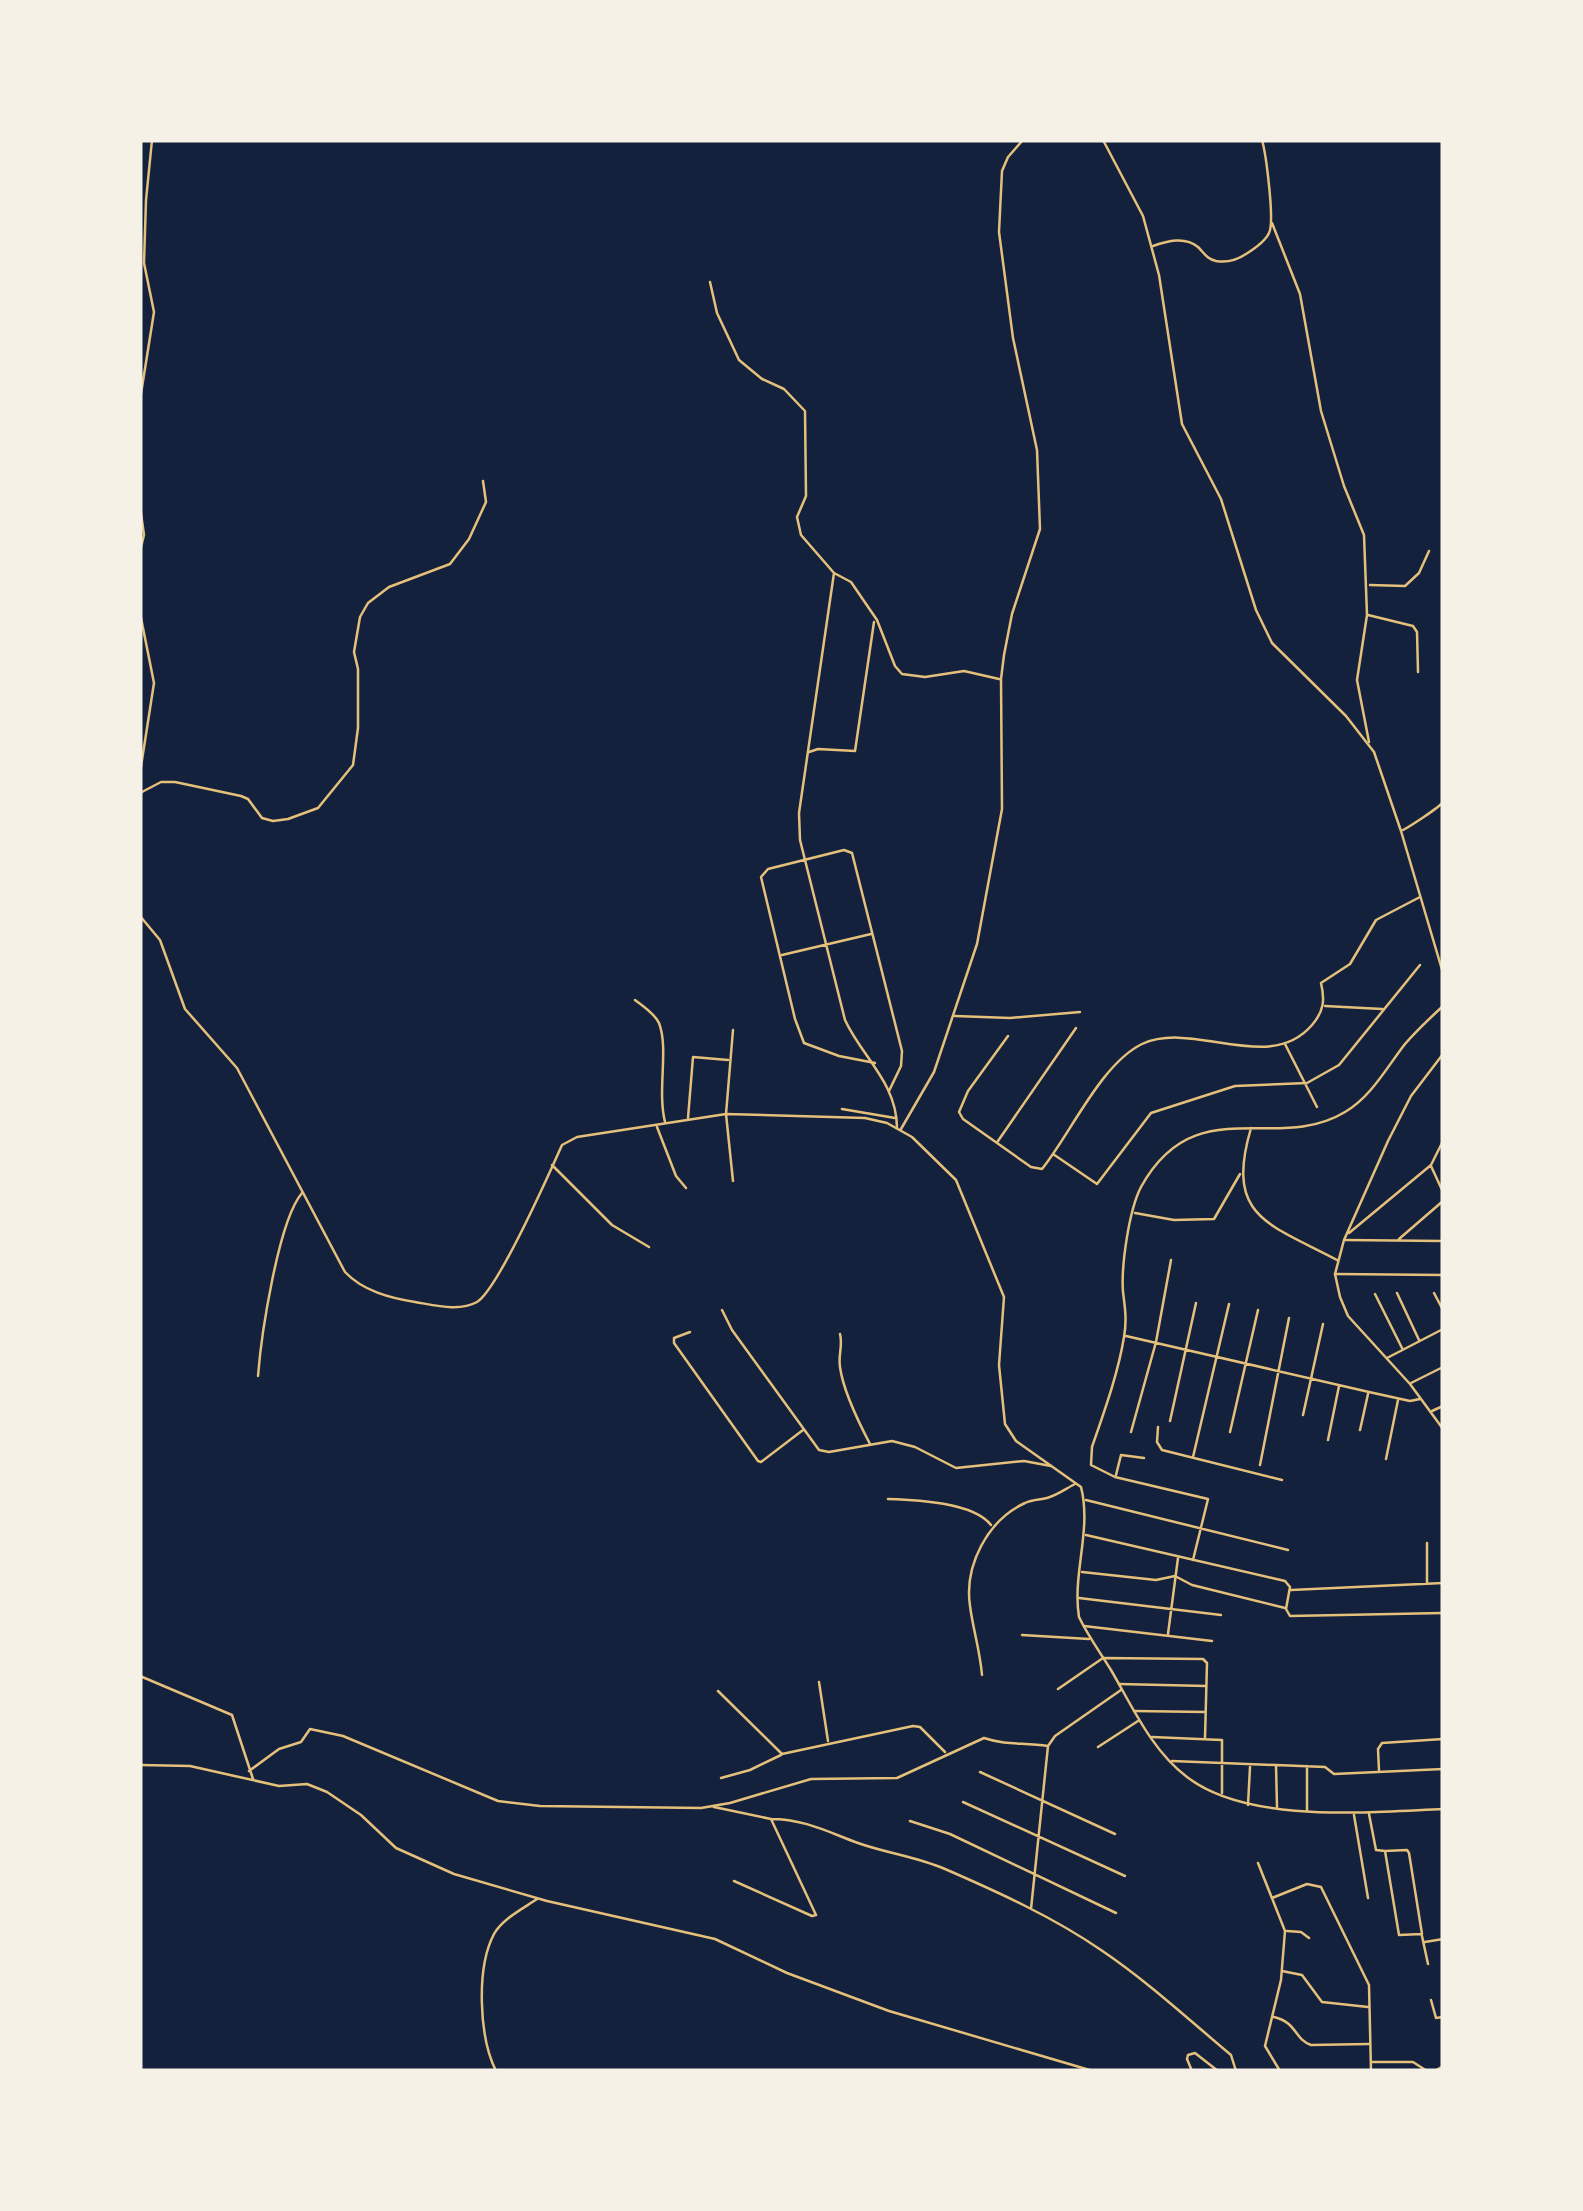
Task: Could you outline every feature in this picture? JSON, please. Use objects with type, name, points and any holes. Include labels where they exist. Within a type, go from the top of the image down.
[{"type":"street","points":[[140,400],[154,312],[144,263],[152,140]]},
{"type":"street","points":[[899,1129],[934,1072],[977,944],[1002,809],[1001,680],[1012,614],[1040,529],[1037,450],[1013,338],[1000,232],[1002,171],[1023,140]]},
{"type":"street","points":[[1103,140],[1129,184],[1152,246],[1182,424],[1221,499],[1262,626],[1284,657],[1346,716],[1378,760],[1443,973]]},
{"type":"street","points":[[1262,140],[1272,224],[1300,294],[1321,411],[1364,535],[1367,615],[1357,680],[1368,743]]},
{"type":"street","points":[[1152,246],[1183,241],[1197,246],[1212,260],[1231,261],[1262,242],[1272,224]]},
{"type":"street","points":[[710,282],[717,313],[739,360],[762,379],[784,388],[805,411],[806,496],[797,517],[801,535],[834,573],[851,582],[875,618],[885,647],[902,674],[925,677],[964,671],[1001,680]]},
{"type":"street","points":[[140,793],[160,782],[176,782],[241,796],[262,818],[273,822],[318,808],[353,765],[358,728],[358,669],[354,652],[360,617],[368,603],[390,587],[450,564],[469,539],[486,502],[483,480]]},
{"type":"street","points":[[140,506],[144,534],[140,551]]},
{"type":"street","points":[[1368,585],[1405,586],[1419,573],[1429,551]]},
{"type":"street","points":[[834,573],[799,812],[805,860],[845,1020],[888,1091],[899,1129]]},
{"type":"street","points":[[140,613],[154,683],[140,774]]},
{"type":"street","points":[[1367,615],[1413,626],[1418,672]]},
{"type":"street","points":[[808,752],[855,751],[875,618]]},
{"type":"street","points":[[1402,830],[1443,802]]},
{"type":"street","points":[[874,1063],[804,1043],[761,877],[768,868],[844,850],[852,853],[902,1050],[902,1066],[888,1091]]},
{"type":"street","points":[[1008,1036],[968,1092],[959,1112],[963,1119],[1036,1170],[1042,1169],[1122,1058],[1142,1045],[1178,1037],[1244,1046],[1284,1042],[1308,1030],[1325,999],[1321,983],[1350,964],[1376,920],[1422,896]]},
{"type":"street","points":[[140,916],[160,940],[185,1009],[238,1068],[345,1272],[355,1281],[395,1298],[464,1307],[484,1296],[562,1145],[570,1140],[726,1114],[865,1118],[899,1129],[952,1174],[968,1203],[1004,1298],[1000,1365],[1005,1424],[1016,1440],[1080,1487],[1084,1534],[1078,1598],[1083,1626],[1152,1737],[1185,1776],[1248,1805],[1354,1813],[1443,1809]]},
{"type":"street","points":[[780,955],[872,934]]},
{"type":"street","points":[[1054,1154],[1097,1184],[1151,1113],[1234,1086],[1307,1083],[1350,1055],[1420,965]]},
{"type":"street","points":[[636,1000],[659,1024],[663,1069],[660,1100],[665,1124]]},
{"type":"street","points":[[1323,1006],[1384,1009]]},
{"type":"street","points":[[1193,1560],[1209,1502],[1205,1497],[1116,1477],[1091,1465],[1092,1447],[1124,1336],[1123,1289],[1132,1212],[1141,1188],[1176,1148],[1206,1131],[1284,1129],[1320,1124],[1343,1114],[1360,1102],[1408,1040],[1443,1006]]},
{"type":"street","points":[[953,1016],[1010,1018],[1080,1012]]},
{"type":"street","points":[[997,1142],[1076,1028]]},
{"type":"street","points":[[732,1181],[726,1114],[733,1030]]},
{"type":"street","points":[[1284,1042],[1318,1108]]},
{"type":"street","points":[[1443,1054],[1404,1109],[1344,1240],[1335,1274],[1348,1316],[1422,1398],[1443,1429]]},
{"type":"street","points":[[688,1118],[692,1057],[730,1060]]},
{"type":"street","points":[[842,1109],[896,1118]]},
{"type":"street","points":[[657,1126],[676,1176],[686,1188]]},
{"type":"street","points":[[1251,1127],[1241,1172],[1242,1187],[1250,1204],[1262,1218],[1337,1260]]},
{"type":"street","points":[[1349,1233],[1431,1164],[1443,1141]]},
{"type":"street","points":[[1431,1164],[1443,1192]]},
{"type":"street","points":[[552,1165],[612,1225],[648,1247]]},
{"type":"street","points":[[1132,1212],[1174,1220],[1214,1218],[1241,1172]]},
{"type":"street","points":[[258,1376],[272,1280],[290,1215],[303,1192]]},
{"type":"street","points":[[1398,1240],[1443,1200]]},
{"type":"street","points":[[1344,1240],[1443,1241]]},
{"type":"street","points":[[1131,1432],[1156,1342],[1172,1260]]},
{"type":"street","points":[[1335,1274],[1443,1275]]},
{"type":"street","points":[[1397,1293],[1419,1341]]},
{"type":"street","points":[[1434,1293],[1443,1310]]},
{"type":"street","points":[[1375,1294],[1403,1350]]},
{"type":"street","points":[[1170,1421],[1196,1303]]},
{"type":"street","points":[[1193,1458],[1229,1304]]},
{"type":"street","points":[[722,1310],[732,1330],[819,1450],[902,1442],[956,1468],[1024,1461],[1052,1467]]},
{"type":"street","points":[[1230,1432],[1258,1310]]},
{"type":"street","points":[[1260,1465],[1289,1318]]},
{"type":"street","points":[[1303,1415],[1323,1324]]},
{"type":"street","points":[[1386,1358],[1443,1329]]},
{"type":"street","points":[[690,1332],[674,1338],[674,1344],[758,1461],[762,1462],[804,1430]]},
{"type":"street","points":[[840,1334],[840,1368],[870,1444]]},
{"type":"street","points":[[1124,1336],[1410,1401],[1422,1398]]},
{"type":"street","points":[[1410,1384],[1443,1367]]},
{"type":"street","points":[[1328,1440],[1340,1385]]},
{"type":"street","points":[[1360,1430],[1368,1392]]},
{"type":"street","points":[[1386,1459],[1398,1398]]},
{"type":"street","points":[[1431,1412],[1443,1406]]},
{"type":"street","points":[[1158,1427],[1157,1442],[1162,1450],[1282,1480]]},
{"type":"street","points":[[1116,1477],[1120,1455],[1144,1458]]},
{"type":"street","points":[[982,1675],[969,1604],[970,1584],[973,1566],[992,1526],[1026,1502],[1044,1499],[1076,1484]]},
{"type":"street","points":[[888,1499],[922,1500],[976,1512],[992,1526]]},
{"type":"street","points":[[1083,1500],[1288,1550]]},
{"type":"street","points":[[1084,1534],[1285,1581],[1290,1584],[1287,1614],[1293,1617],[1443,1613]]},
{"type":"street","points":[[1427,1542],[1427,1584]]},
{"type":"street","points":[[1167,1636],[1178,1556]]},
{"type":"street","points":[[1082,1572],[1156,1580],[1174,1576],[1192,1585],[1286,1609]]},
{"type":"street","points":[[1289,1590],[1443,1583]]},
{"type":"street","points":[[1078,1598],[1222,1615]]},
{"type":"street","points":[[1083,1626],[1212,1641]]},
{"type":"street","points":[[1022,1635],[1090,1639]]},
{"type":"street","points":[[1058,1689],[1102,1658],[1203,1659],[1205,1738]]},
{"type":"street","points":[[140,1676],[232,1715],[253,1780]]},
{"type":"street","points":[[819,1682],[828,1742]]},
{"type":"street","points":[[1118,1684],[1206,1686]]},
{"type":"street","points":[[1031,1910],[1048,1746],[1055,1736],[1121,1690]]},
{"type":"street","points":[[718,1692],[782,1754]]},
{"type":"street","points":[[1133,1711],[1206,1712]]},
{"type":"street","points":[[1098,1747],[1139,1720]]},
{"type":"street","points":[[721,1778],[750,1770],[782,1754],[913,1726],[946,1752]]},
{"type":"street","points":[[249,1771],[279,1750],[301,1742],[310,1729],[318,1729],[498,1801],[540,1806],[712,1807],[828,1829],[856,1843],[941,1867],[1031,1910],[1098,1948],[1231,2055],[1236,2071]]},
{"type":"street","points":[[1152,1737],[1222,1740],[1222,1796]]},
{"type":"street","points":[[712,1807],[811,1779],[896,1778],[984,1738],[1005,1746],[1048,1746]]},
{"type":"street","points":[[1379,1772],[1378,1749],[1382,1744],[1443,1739]]},
{"type":"street","points":[[1172,1762],[1325,1767],[1334,1774],[1443,1770]]},
{"type":"street","points":[[1248,1805],[1250,1764]]},
{"type":"street","points":[[140,1765],[190,1766],[279,1786],[307,1784],[327,1792],[360,1815],[396,1848],[454,1874],[715,1939],[787,1972],[889,2010],[1093,2071]]},
{"type":"street","points":[[1276,1765],[1276,1807]]},
{"type":"street","points":[[1307,1766],[1307,1810]]},
{"type":"street","points":[[980,1772],[1115,1834]]},
{"type":"street","points":[[963,1802],[1125,1876]]},
{"type":"street","points":[[1369,1812],[1376,1850],[1408,1850],[1428,1964]]},
{"type":"street","points":[[1354,1813],[1368,1898]]},
{"type":"street","points":[[734,1881],[816,1915],[771,1819]]},
{"type":"street","points":[[910,1821],[924,1823],[1116,1913]]},
{"type":"street","points":[[1385,1851],[1399,1935],[1422,1934]]},
{"type":"street","points":[[1258,1862],[1285,1931],[1282,1970],[1265,2046],[1280,2071]]},
{"type":"street","points":[[1272,1898],[1307,1884],[1322,1887],[1370,1985],[1371,2071]]},
{"type":"street","points":[[496,2071],[487,2052],[482,1980],[495,1933],[538,1898]]},
{"type":"street","points":[[1285,1931],[1301,1932],[1309,1938]]},
{"type":"street","points":[[1423,1942],[1443,1939]]},
{"type":"street","points":[[1282,1970],[1302,1975],[1322,2002],[1370,2007]]},
{"type":"street","points":[[1431,2000],[1436,2018],[1443,2017]]},
{"type":"street","points":[[1273,2016],[1288,2021],[1303,2042],[1311,2045],[1371,2044]]},
{"type":"street","points":[[1192,2071],[1187,2059],[1188,2054],[1195,2053],[1218,2071]]},
{"type":"street","points":[[1371,2062],[1413,2062],[1427,2071]]},
{"type":"street","points":[[1436,2071],[1443,2066]]}]
